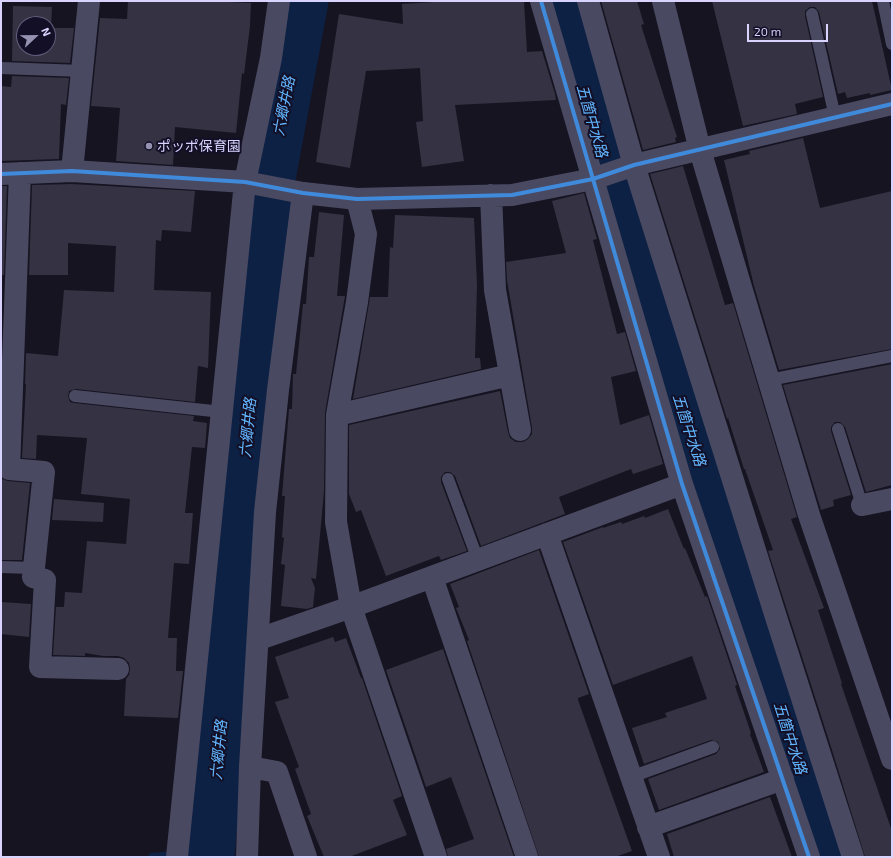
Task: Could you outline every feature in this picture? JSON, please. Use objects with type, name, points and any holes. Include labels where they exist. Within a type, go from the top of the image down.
[{"type":"street","points":[[72,171],[89,1]]},
{"type":"street","points":[[177,857],[222,412],[251,184],[279,1]]},
{"type":"street","points":[[541,1],[682,484],[809,857]]},
{"type":"street","points":[[588,1],[634,165],[774,614],[853,857]]},
{"type":"street","points":[[663,1],[700,150],[809,515],[892,759]]},
{"type":"street","points":[[118,670],[40,667],[45,580],[33,578],[44,472],[9,469],[7,358],[10,173],[72,171],[251,184],[304,193],[357,199],[512,195],[594,179],[634,165],[892,104]]},
{"type":"street","points":[[246,857],[265,512],[278,390],[304,193]]},
{"type":"street","points":[[491,195],[495,290],[520,430]]},
{"type":"street","points":[[357,199],[366,234],[357,302],[337,414],[336,522],[351,607],[436,857]]},
{"type":"street","points":[[337,414],[510,375]]},
{"type":"street","points":[[259,639],[351,607],[682,484]]},
{"type":"street","points":[[862,505],[892,499]]},
{"type":"street","points":[[547,534],[659,857]]},
{"type":"street","points":[[432,577],[526,857]]},
{"type":"street","points":[[250,767],[277,772],[306,857]]},
{"type":"street","points":[[648,827],[782,779]]},
{"type":"lane","points":[[884,1],[892,44]]},
{"type":"lane","points":[[812,14],[835,117]]},
{"type":"lane","points":[[1,68],[82,71]]},
{"type":"lane","points":[[769,380],[892,356]]},
{"type":"lane","points":[[75,396],[222,412]]},
{"type":"lane","points":[[838,429],[862,505]]},
{"type":"lane","points":[[448,479],[478,560]]},
{"type":"lane","points":[[1,567],[34,568]]},
{"type":"lane","points":[[631,777],[712,747]]},
{"type":"building","points":[[128,1],[206,1],[251,3],[250,26],[244,74],[242,73],[236,133],[175,127],[173,165],[116,161],[120,108],[91,106],[100,18],[127,19]]},
{"type":"building","points":[[450,1],[524,1],[527,52],[542,51],[556,100],[455,105],[464,161],[422,167],[416,122],[423,121],[420,68],[366,71],[350,168],[316,162],[339,14],[403,24],[402,4]]},
{"type":"building","points":[[601,1],[637,1],[644,24],[641,25],[677,137],[675,138],[676,142],[643,150]]},
{"type":"building","points":[[712,1],[872,1],[892,90],[847,98],[845,92],[838,94],[819,12],[815,7],[810,7],[805,11],[805,16],[823,97],[795,104],[797,114],[743,126]]},
{"type":"building","points":[[13,6],[52,7],[52,16],[16,16],[16,56],[56,56],[56,28],[74,28],[70,63],[12,61]]},
{"type":"building","points":[[12,76],[69,78],[66,105],[61,104],[59,159],[1,161],[1,86],[11,87]]},
{"type":"building","points":[[803,138],[820,208],[892,191],[892,349],[779,370],[754,286],[724,160],[750,154],[749,151]]},
{"type":"building","points":[[683,166],[725,305],[733,303],[797,517],[791,519],[824,608],[818,610],[842,683],[841,684],[892,831],[892,857],[865,857],[768,551],[773,550],[744,469],[728,418],[727,419],[650,174]]},
{"type":"building","points":[[72,184],[195,191],[191,232],[162,230],[161,241],[156,240],[154,290],[211,292],[208,368],[198,366],[195,402],[76,389],[69,391],[68,396],[70,402],[74,403],[194,416],[193,421],[207,423],[205,448],[192,447],[185,513],[193,513],[189,564],[174,563],[168,638],[177,638],[176,671],[183,671],[178,718],[124,716],[126,679],[129,675],[130,669],[129,663],[124,658],[118,656],[103,656],[85,653],[85,656],[53,655],[56,607],[64,607],[65,592],[82,593],[87,541],[126,544],[130,499],[81,494],[87,438],[37,435],[36,459],[22,458],[26,353],[58,356],[64,290],[114,292],[116,246],[68,243],[68,275],[29,275],[32,185]]},
{"type":"building","points":[[1,186],[7,186],[4,275],[1,275]]},
{"type":"building","points":[[584,193],[597,239],[593,240],[617,334],[625,332],[636,371],[611,377],[620,425],[649,415],[663,464],[633,474],[631,469],[559,497],[565,514],[481,546],[455,476],[450,472],[445,472],[441,477],[441,482],[467,551],[441,560],[439,556],[386,576],[361,510],[356,512],[349,494],[349,425],[500,391],[510,438],[516,442],[523,442],[528,439],[532,434],[532,428],[507,280],[506,262],[566,253],[552,201]]},
{"type":"building","points":[[319,212],[344,215],[337,296],[345,296],[325,413],[324,491],[316,579],[311,578],[315,588],[313,607],[307,609],[281,606],[285,565],[281,564],[284,538],[282,537],[285,496],[282,496],[289,409],[292,409],[293,374],[296,374],[303,304],[306,304],[309,257],[314,257]]},
{"type":"building","points":[[395,215],[474,218],[477,285],[475,358],[480,358],[481,369],[353,399],[370,297],[388,297],[390,247],[393,248]]},
{"type":"building","points":[[892,364],[892,485],[866,492],[845,427],[840,422],[835,422],[831,427],[831,431],[851,495],[833,500],[834,506],[821,510],[783,385]]},
{"type":"building","points":[[2,479],[30,483],[22,560],[1,560]]},
{"type":"building","points":[[54,499],[104,503],[103,522],[52,520]]},
{"type":"building","points":[[668,509],[705,597],[707,596],[737,685],[735,686],[751,733],[750,734],[764,772],[659,810],[648,779],[716,754],[720,749],[718,742],[711,740],[644,764],[632,728],[667,717],[665,713],[707,699],[692,656],[613,685],[563,542],[603,527],[621,522],[622,524],[644,516],[645,518]]},
{"type":"building","points":[[539,550],[589,694],[578,698],[578,700],[632,851],[615,857],[539,857],[467,641],[469,640],[456,608],[459,607],[450,584]]},
{"type":"building","points":[[1,602],[31,604],[29,637],[1,634]]},
{"type":"building","points":[[333,637],[335,642],[346,638],[362,678],[402,796],[393,800],[407,835],[349,857],[324,857],[307,816],[311,814],[295,769],[299,767],[275,702],[289,698],[275,657]]},
{"type":"building","points":[[443,649],[514,857],[448,857],[446,849],[474,839],[451,777],[426,787],[386,670]]},
{"type":"building","points":[[770,797],[792,857],[674,857],[667,834]]},
{"type":"waterway","name":"六郷井路","points":[[210,857],[269,189],[304,1]]},
{"type":"waterway","name":"五箇中水路","points":[[558,1],[604,168],[621,222],[830,857]]},
{"type":"waterway","points":[[152,857],[210,852]]},
{"type":"cycle path","points":[[541,1],[682,484],[809,857]]},
{"type":"cycle path","points":[[1,174],[72,171],[245,182],[303,193],[357,199],[512,195],[593,179],[634,165],[892,104]]},
{"type":"place","name":"ポッポ保育園","points":[[149,146]]}]
